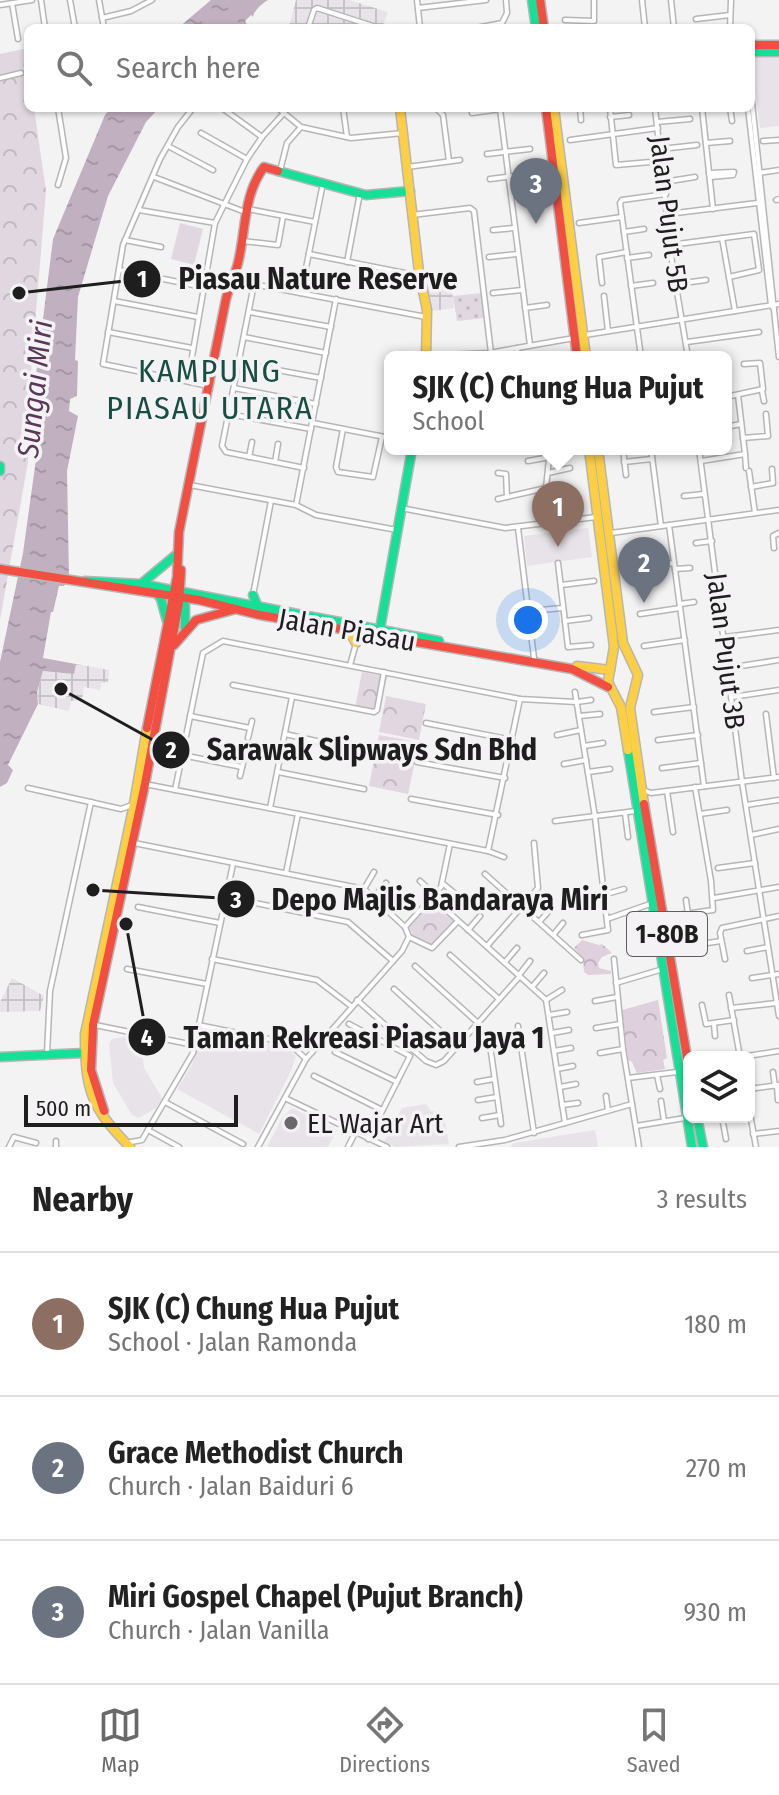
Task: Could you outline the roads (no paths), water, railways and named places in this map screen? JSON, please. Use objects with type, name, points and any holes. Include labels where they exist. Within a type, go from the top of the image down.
[{"type":"main road","points":[[532,0],[549,24]]},
{"type":"main road","points":[[526,24],[538,6]]},
{"type":"main road","points":[[755,51],[779,45]]},
{"type":"main road","points":[[755,51],[779,52]]},
{"type":"main road","points":[[400,112],[427,317],[426,351]]},
{"type":"main road","points":[[547,112],[579,337],[584,351]]},
{"type":"main road","points":[[554,112],[579,337],[578,351]]},
{"type":"main road","points":[[136,1145],[104,1111],[94,1085],[85,1034],[131,820],[148,720],[177,596],[177,554],[226,299],[259,172],[264,167],[371,196],[410,191]]},
{"type":"main road","points":[[370,631],[382,625],[411,455]]},
{"type":"main road","points":[[590,455],[614,647],[608,682],[621,707],[652,903],[683,1060]]},
{"type":"main road","points":[[599,455],[623,643],[638,680],[632,691],[623,694],[612,689]]},
{"type":"main road","points":[[85,1072],[169,657],[181,568],[182,524]]},
{"type":"main road","points":[[141,584],[177,554]]},
{"type":"main road","points":[[0,568],[79,582]]},
{"type":"main road","points":[[181,568],[190,587],[201,595]]},
{"type":"main road","name":"Jalan Piasau","points":[[79,582],[95,580],[141,584],[177,596],[201,595],[250,604],[355,634]]},
{"type":"main road","name":"Jalan Piasau","points":[[79,582],[250,604],[355,634],[382,625],[464,648],[578,671],[612,689]]},
{"type":"main road","points":[[156,592],[161,599],[168,627]]},
{"type":"main road","points":[[177,596],[186,608],[185,629]]},
{"type":"main road","points":[[169,657],[175,641],[196,620],[250,604]]},
{"type":"main road","name":"Jalan Piasau","points":[[464,648],[594,670],[611,669]]},
{"type":"main road","points":[[611,669],[622,663],[633,667]]},
{"type":"main road","name":"1-80B","points":[[632,691],[630,708],[687,1051]]},
{"type":"main road","points":[[148,720],[157,712]]},
{"type":"main road","points":[[66,1053],[85,1034]]},
{"type":"main road","points":[[66,1053],[78,1060],[85,1072],[89,1090],[102,1116],[136,1145]]},
{"type":"main road","points":[[0,1057],[66,1053],[88,1056]]},
{"type":"main road","points":[[692,1123],[692,1147]]},
{"type":"main road","points":[[694,1123],[703,1147]]},
{"type":"street","points":[[0,5],[32,0]]},
{"type":"street","points":[[41,0],[44,24]]},
{"type":"street","points":[[70,0],[74,24]]},
{"type":"street","points":[[99,0],[103,24]]},
{"type":"street","points":[[102,18],[131,11],[152,0]]},
{"type":"street","points":[[417,0],[420,24]]},
{"type":"street","points":[[418,10],[486,0]]},
{"type":"street","points":[[497,24],[502,23],[507,13],[506,0]]},
{"type":"street","points":[[565,20],[595,20],[594,0]]},
{"type":"street","points":[[642,0],[645,24]]},
{"type":"street","points":[[671,0],[674,24]]},
{"type":"street","points":[[730,24],[731,0]]},
{"type":"street","points":[[12,3],[18,39]]},
{"type":"street","points":[[309,24],[317,8],[367,24]]},
{"type":"street","points":[[696,19],[730,15]]},
{"type":"street","points":[[0,78],[21,73]]},
{"type":"street","points":[[58,185],[66,158],[59,112]]},
{"type":"street","points":[[190,112],[168,146],[125,240],[103,364],[209,386]]},
{"type":"street","points":[[228,112],[262,137]]},
{"type":"street","points":[[344,112],[347,137]]},
{"type":"street","points":[[440,112],[443,115],[449,161]]},
{"type":"street","points":[[472,113],[479,112]]},
{"type":"street","points":[[500,112],[530,345]]},
{"type":"street","points":[[580,112],[581,120]]},
{"type":"street","points":[[610,112],[613,152],[619,166],[662,161]]},
{"type":"street","name":"Jalan Pujut 5B","points":[[656,112],[670,245],[688,351]]},
{"type":"street","points":[[702,112],[713,209]]},
{"type":"street","points":[[731,112],[732,121]]},
{"type":"street","points":[[749,112],[753,127]]},
{"type":"street","points":[[752,112],[779,357]]},
{"type":"street","points":[[187,381],[215,223],[247,159],[262,137],[284,113],[301,127],[347,137],[403,133]]},
{"type":"street","points":[[610,117],[629,115]]},
{"type":"street","points":[[570,140],[690,119]]},
{"type":"street","points":[[279,172],[287,143],[301,127]]},
{"type":"street","points":[[201,133],[247,159]]},
{"type":"street","points":[[763,141],[779,140]]},
{"type":"street","points":[[706,143],[730,141]]},
{"type":"street","points":[[661,149],[697,145]]},
{"type":"street","points":[[168,146],[213,170]]},
{"type":"street","points":[[487,154],[530,149]]},
{"type":"street","points":[[407,167],[460,160]]},
{"type":"street","points":[[757,173],[779,170]]},
{"type":"street","points":[[490,179],[554,171]]},
{"type":"street","points":[[709,175],[734,172],[709,175]]},
{"type":"street","points":[[757,173],[757,203],[775,306]]},
{"type":"street","points":[[154,177],[223,205],[315,222]]},
{"type":"street","points":[[664,182],[695,177]]},
{"type":"street","points":[[301,293],[323,183]]},
{"type":"street","points":[[347,262],[360,193]]},
{"type":"street","points":[[640,351],[622,200],[666,194]]},
{"type":"street","points":[[668,214],[757,203]]},
{"type":"street","points":[[412,215],[470,208],[474,211],[491,351]]},
{"type":"street","points":[[139,210],[215,223]]},
{"type":"street","points":[[242,241],[278,245],[283,217]]},
{"type":"street","points":[[579,223],[622,217]]},
{"type":"street","points":[[493,230],[514,228]]},
{"type":"street","points":[[624,232],[644,229]]},
{"type":"street","points":[[670,245],[751,233],[756,237],[759,270],[729,277]]},
{"type":"street","points":[[722,238],[735,311]]},
{"type":"street","points":[[125,240],[161,247]]},
{"type":"street","points":[[602,283],[599,257],[627,252]]},
{"type":"street","points":[[309,254],[420,276]]},
{"type":"street","points":[[489,257],[517,254]]},
{"type":"street","points":[[627,258],[649,255]]},
{"type":"street","points":[[119,270],[204,287]]},
{"type":"street","points":[[232,280],[427,317]]},
{"type":"street","points":[[676,284],[706,280]]},
{"type":"street","points":[[631,286],[653,283]]},
{"type":"street","points":[[254,284],[224,450],[304,468]]},
{"type":"street","points":[[493,293],[522,290]]},
{"type":"street","points":[[604,296],[608,331]]},
{"type":"street","points":[[296,505],[336,299]]},
{"type":"street","points":[[114,301],[198,317]]},
{"type":"street","points":[[525,308],[547,305]]},
{"type":"street","points":[[501,351],[608,331],[775,306]]},
{"type":"street","points":[[249,312],[331,327]]},
{"type":"street","points":[[108,332],[192,348]]},
{"type":"street","points":[[687,342],[759,332]]},
{"type":"street","points":[[244,337],[326,353]]},
{"type":"street","points":[[239,363],[321,378]]},
{"type":"street","points":[[744,364],[760,364],[764,401]]},
{"type":"street","points":[[234,388],[316,404]]},
{"type":"street","points":[[732,396],[762,391]]},
{"type":"street","points":[[738,395],[755,513]]},
{"type":"street","points":[[229,414],[311,429]]},
{"type":"street","points":[[743,438],[768,436],[766,414]]},
{"type":"street","points":[[313,423],[343,429],[382,437],[373,477],[338,472],[336,467],[343,429]]},
{"type":"street","points":[[732,426],[741,424]]},
{"type":"street","points":[[249,457],[252,442]]},
{"type":"street","points":[[275,462],[278,444]]},
{"type":"street","points":[[701,461],[745,454]]},
{"type":"street","points":[[623,455],[626,475]]},
{"type":"street","points":[[652,455],[661,526]]},
{"type":"street","name":"Jalan Pujut 3B","points":[[700,455],[742,782],[768,947],[776,975],[779,1016]]},
{"type":"street","points":[[528,461],[550,457],[546,488],[555,523]]},
{"type":"street","points":[[624,462],[652,459]]},
{"type":"street","points":[[548,473],[570,468]]},
{"type":"street","points":[[751,487],[773,483],[772,469]]},
{"type":"street","points":[[498,473],[506,474],[507,497]]},
{"type":"street","points":[[190,485],[296,505],[316,515],[397,530]]},
{"type":"street","points":[[498,499],[546,488]]},
{"type":"street","points":[[550,500],[568,497],[568,492]]},
{"type":"street","points":[[684,496],[704,494]]},
{"type":"street","points":[[250,604],[271,500]]},
{"type":"street","points":[[401,508],[505,528],[598,516]]},
{"type":"street","points":[[608,534],[779,510]]},
{"type":"street","points":[[669,525],[704,786]]},
{"type":"street","points":[[518,528],[534,658]]},
{"type":"street","points":[[774,548],[773,536],[779,533]]},
{"type":"street","points":[[696,543],[712,541]]},
{"type":"street","points":[[558,563],[569,648],[591,645]]},
{"type":"street","points":[[629,570],[675,566],[690,568]]},
{"type":"street","points":[[561,585],[594,581]]},
{"type":"street","points":[[640,614],[694,602]]},
{"type":"street","points":[[529,611],[563,608]]},
{"type":"street","points":[[565,621],[589,618]]},
{"type":"street","points":[[725,637],[779,630]]},
{"type":"street","points":[[350,665],[355,634]]},
{"type":"street","points":[[644,646],[685,640]]},
{"type":"street","points":[[175,790],[203,653],[217,643],[229,641],[520,699],[591,700]]},
{"type":"street","points":[[728,668],[779,660]]},
{"type":"street","points":[[233,686],[374,712],[377,710],[384,672]]},
{"type":"street","points":[[732,697],[779,690]]},
{"type":"street","points":[[575,692],[607,919],[607,931],[582,935]]},
{"type":"street","points":[[270,808],[292,697]]},
{"type":"street","points":[[488,851],[520,699]]},
{"type":"street","points":[[654,712],[694,707]]},
{"type":"street","points":[[579,716],[600,714]]},
{"type":"street","points":[[645,794],[777,777],[766,714]]},
{"type":"street","points":[[190,716],[250,728]]},
{"type":"street","points":[[248,738],[252,721]]},
{"type":"street","points":[[426,723],[512,740]]},
{"type":"street","points":[[557,735],[581,730]]},
{"type":"street","points":[[285,734],[370,753]]},
{"type":"street","points":[[658,740],[698,735]]},
{"type":"street","points":[[584,746],[603,743]]},
{"type":"street","points":[[182,755],[242,767]]},
{"type":"street","points":[[240,776],[244,759]]},
{"type":"street","points":[[564,764],[586,760]]},
{"type":"street","points":[[417,762],[505,778]]},
{"type":"street","points":[[662,768],[701,763]]},
{"type":"street","points":[[588,772],[610,769]]},
{"type":"street","points":[[278,772],[364,789]]},
{"type":"street","points":[[136,792],[145,784],[488,851],[504,857]]},
{"type":"street","points":[[664,917],[712,911],[713,898],[695,787]]},
{"type":"street","points":[[28,788],[121,809],[134,804]]},
{"type":"street","points":[[667,791],[673,832]]},
{"type":"street","points":[[411,799],[498,815]]},
{"type":"street","points":[[746,805],[779,800]]},
{"type":"street","points":[[47,1054],[50,991],[91,802]]},
{"type":"street","points":[[121,809],[131,820]]},
{"type":"street","points":[[700,814],[727,810]]},
{"type":"street","points":[[555,821],[636,811]]},
{"type":"street","points":[[625,813],[628,837]]},
{"type":"street","points":[[286,873],[298,814]]},
{"type":"street","points":[[751,835],[779,829]]},
{"type":"street","points":[[110,911],[126,849],[132,843],[364,889],[405,927],[409,937],[406,945],[306,1059],[258,1147]]},
{"type":"street","points":[[487,946],[538,888],[534,843]]},
{"type":"street","points":[[405,927],[442,883],[450,844]]},
{"type":"street","points":[[136,1145],[189,1061],[233,863]]},
{"type":"street","points":[[718,868],[755,863]]},
{"type":"street","points":[[364,889],[374,872]]},
{"type":"street","points":[[485,874],[581,960]]},
{"type":"street","points":[[420,881],[458,921],[546,1000],[565,1123]]},
{"type":"street","points":[[374,897],[386,883]]},
{"type":"street","points":[[442,883],[468,904]]},
{"type":"street","points":[[713,898],[779,887]]},
{"type":"street","points":[[603,895],[624,889]]},
{"type":"street","points":[[226,897],[348,922],[393,961]]},
{"type":"street","points":[[686,900],[688,914]]},
{"type":"street","points":[[607,919],[652,903]]},
{"type":"street","points":[[579,909],[604,905]]},
{"type":"street","points":[[138,907],[220,923]]},
{"type":"street","points":[[540,922],[549,911]]},
{"type":"street","points":[[468,930],[480,916]]},
{"type":"street","points":[[725,959],[721,931],[725,926],[779,916]]},
{"type":"street","points":[[409,937],[432,948],[458,921]]},
{"type":"street","points":[[554,934],[563,923]]},
{"type":"street","points":[[694,945],[721,941]]},
{"type":"street","points":[[747,951],[768,947]]},
{"type":"street","points":[[505,962],[517,948]]},
{"type":"street","points":[[450,955],[499,999]]},
{"type":"street","points":[[212,959],[317,980],[352,1007]]},
{"type":"street","points":[[614,959],[623,1049],[639,1147]]},
{"type":"street","points":[[357,1000],[426,1061],[436,1065],[444,1061],[473,1029],[530,961]]},
{"type":"street","points":[[415,966],[478,1023]]},
{"type":"street","points":[[127,969],[207,984]]},
{"type":"street","points":[[616,983],[664,969]]},
{"type":"street","points":[[532,987],[544,973]]},
{"type":"street","points":[[752,978],[776,975]]},
{"type":"street","points":[[394,989],[457,1046]]},
{"type":"street","points":[[546,1000],[562,990]]},
{"type":"street","points":[[729,995],[740,1051]]},
{"type":"street","points":[[595,1001],[617,997]]},
{"type":"street","points":[[731,1008],[778,1003]]},
{"type":"street","points":[[702,1005],[705,1023],[734,1020]]},
{"type":"street","points":[[549,1015],[567,1012]]},
{"type":"street","points":[[349,1024],[410,1056]]},
{"type":"street","points":[[596,1028],[620,1024]]},
{"type":"street","points":[[714,1024],[715,1036]]},
{"type":"street","points":[[93,1025],[194,1045]]},
{"type":"street","points":[[198,1025],[289,1043],[306,1059]]},
{"type":"street","points":[[518,1026],[534,1133]]},
{"type":"street","points":[[473,1029],[490,1045],[501,1124]]},
{"type":"street","points":[[552,1033],[569,1030]]},
{"type":"street","points":[[554,1051],[571,1048]]},
{"type":"street","points":[[600,1053],[623,1049]]},
{"type":"street","points":[[368,1139],[414,1050]]},
{"type":"street","points":[[755,1055],[779,1051]]},
{"type":"street","points":[[335,1052],[397,1082]]},
{"type":"street","points":[[557,1069],[573,1066]]},
{"type":"street","points":[[628,1078],[683,1070]]},
{"type":"street","points":[[773,1072],[778,1100]]},
{"type":"street","points":[[657,1075],[660,1089]]},
{"type":"street","points":[[314,1076],[382,1110]]},
{"type":"street","points":[[477,1082],[494,1079]]},
{"type":"street","points":[[560,1087],[576,1084]]},
{"type":"street","points":[[755,1088],[777,1086]]},
{"type":"street","points":[[606,1096],[608,1110]]},
{"type":"street","points":[[478,1100],[497,1097]]},
{"type":"street","points":[[285,1098],[384,1147]]},
{"type":"street","points":[[661,1101],[664,1121]]},
{"type":"street","points":[[165,1102],[243,1144]]},
{"type":"street","points":[[562,1105],[578,1103]]},
{"type":"street","points":[[459,1147],[534,1133],[632,1104]]},
{"type":"street","points":[[482,1118],[500,1115]]},
{"type":"street","points":[[636,1126],[683,1118]]},
{"type":"street","points":[[725,1123],[726,1139]]},
{"type":"street","points":[[751,1123],[756,1147]]},
{"type":"street","points":[[148,1130],[179,1147]]},
{"type":"street","points":[[753,1134],[779,1131]]},
{"type":"street","points":[[348,1147],[355,1133]]},
{"type":"street","points":[[9,1147],[14,1137],[36,1143]]},
{"type":"street","points":[[232,1147],[235,1140]]},
{"type":"street","points":[[505,1140],[505,1147]]},
{"type":"water","points":[[211,0],[268,0],[253,17],[251,15],[245,21],[246,24],[183,24]]},
{"type":"water","points":[[108,112],[155,112],[146,122],[108,196],[78,297],[77,396],[70,399],[69,411],[78,416],[67,471],[69,577],[64,586],[59,586],[43,658],[76,664],[74,674],[43,671],[37,692],[38,704],[8,765],[13,770],[7,783],[0,787],[0,662],[23,553],[39,438],[35,383],[53,239]]},
{"type":"place","name":"Miri Gospel Chapel (Pujut Branch)","points":[[536,224]]},
{"type":"place","name":"Piasau Nature Reserve","points":[[19,293]]},
{"type":"place","name":"SJK (C) Chung Hua Pujut","points":[[558,547]]},
{"type":"place","name":"Grace Methodist Church","points":[[644,603]]},
{"type":"place","name":"Sarawak Slipways Sdn Bhd","points":[[61,689]]},
{"type":"place","name":"Depo Majlis Bandaraya Miri","points":[[93,890]]},
{"type":"place","name":"Taman Rekreasi Piasau Jaya 1","points":[[126,924]]},
{"type":"place","name":"EL Wajar Art","points":[[291,1123]]},
{"type":"district","name":"KAMPUNG PIASAU UTARA","points":[[210,390]]},
{"type":"water label","name":"Sungai Miri","points":[[35,389]]}]
